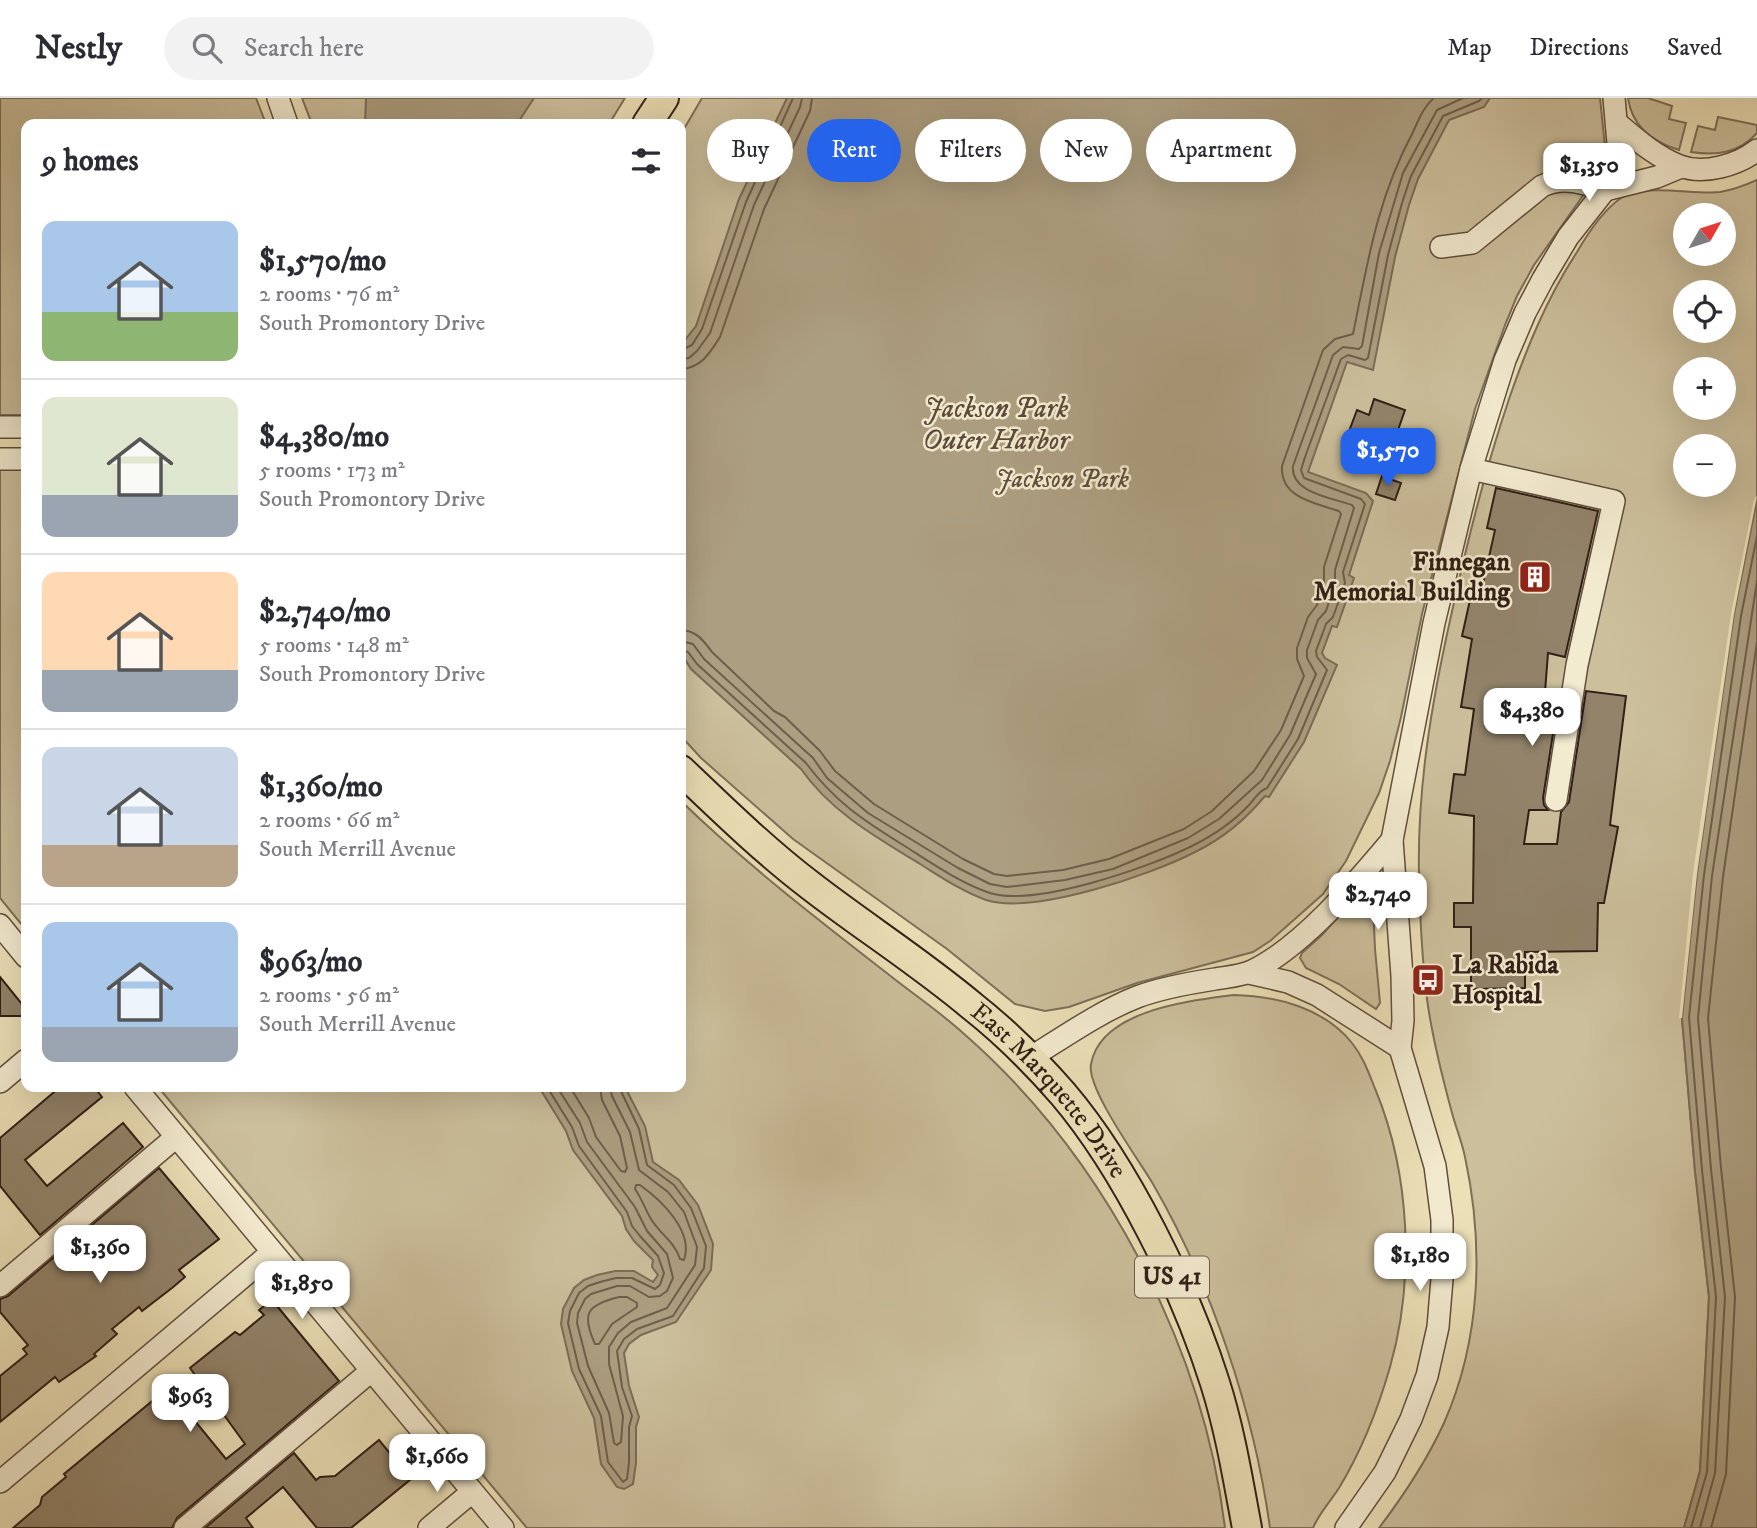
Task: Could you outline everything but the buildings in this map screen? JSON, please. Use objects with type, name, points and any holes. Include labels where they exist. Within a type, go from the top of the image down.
[{"type":"main road","points":[[650,119],[664,98]]},
{"type":"main road","name":"East Marquette Drive","points":[[686,775],[742,828],[811,886],[953,990],[1030,1058],[1064,1096],[1108,1157],[1147,1223],[1187,1308],[1215,1384],[1247,1528]]},
{"type":"street","points":[[278,98],[285,119]]},
{"type":"street","points":[[1346,1528],[1385,1472],[1427,1376],[1438,1327],[1442,1279],[1442,1220],[1435,1166],[1399,1048],[1403,1021],[1402,976],[1392,841],[1434,623],[1471,469],[1505,359],[1525,313],[1568,237],[1605,190],[1618,143],[1615,98]]},
{"type":"street","points":[[1617,123],[1647,148],[1681,167],[1705,169],[1733,164],[1757,150]]},
{"type":"street","points":[[1441,247],[1472,243],[1542,186],[1553,181],[1585,183],[1605,190],[1657,177],[1681,167]]},
{"type":"street","points":[[0,427],[21,427]]},
{"type":"street","points":[[0,459],[21,459]]},
{"type":"street","points":[[1471,469],[1614,501],[1577,666],[1556,800]]},
{"type":"street","points":[[1030,1058],[1098,1016],[1137,997],[1190,983],[1249,973],[1277,956],[1308,930],[1351,889],[1392,841]]},
{"type":"street","points":[[0,925],[21,951]]},
{"type":"street","points":[[1249,973],[1288,982],[1317,995],[1399,1048]]},
{"type":"street","points":[[0,1082],[21,1064]]},
{"type":"street","points":[[139,1092],[503,1528]]},
{"type":"street","points":[[0,1286],[176,1137]]},
{"type":"street","points":[[0,1482],[271,1253]]},
{"type":"street","points":[[185,1528],[371,1371]]},
{"type":"street","points":[[429,1528],[472,1492]]},
{"type":"green space","points":[[0,98],[256,98],[264,119],[21,119],[21,415],[0,415]]},
{"type":"green space","points":[[302,98],[625,98],[612,119],[310,119]]},
{"type":"green space","name":"Jackson Park Outer Harbor","points":[[702,98],[1600,98],[1604,158],[1587,190],[1534,265],[1517,296],[1475,409],[1422,614],[1390,761],[1379,793],[1346,861],[1323,894],[1270,941],[1253,952],[1137,983],[1069,1007],[1045,1011],[1015,1004],[947,949],[793,839],[686,742],[686,125]]},
{"type":"green space","points":[[1628,98],[1648,98],[1672,106],[1669,119],[1686,123],[1679,150],[1645,132],[1634,117]]},
{"type":"green space","points":[[1718,117],[1757,125],[1757,133],[1743,145],[1727,152],[1691,152],[1698,126],[1715,130]]},
{"type":"green space","points":[[1757,180],[1757,499],[1734,614],[1697,874],[1682,1018],[1709,1297],[1700,1471],[1684,1528],[1379,1528],[1414,1477],[1444,1423],[1466,1358],[1476,1292],[1475,1224],[1471,1190],[1427,999],[1419,843],[1423,777],[1438,680],[1463,561],[1484,479],[1509,399],[1538,323],[1566,269],[1602,216],[1621,198],[1642,191],[1709,193],[1735,189]]},
{"type":"green space","points":[[0,469],[21,470],[21,924],[0,898]]},
{"type":"green space","points":[[686,806],[782,890],[963,1033],[1014,1082],[1060,1136],[1102,1195],[1138,1257],[1169,1323],[1194,1390],[1213,1459],[1225,1528],[527,1528],[162,1092],[686,1092]]},
{"type":"green space","points":[[1365,892],[1372,896],[1373,903],[1380,1003],[1376,1009],[1339,984],[1306,968],[1300,958],[1360,893]]},
{"type":"green space","points":[[1234,995],[1267,998],[1299,1006],[1328,1021],[1352,1043],[1366,1066],[1387,1123],[1402,1192],[1406,1263],[1398,1334],[1390,1367],[1375,1414],[1355,1459],[1313,1528],[1270,1528],[1263,1484],[1242,1395],[1212,1307],[1174,1223],[1105,1106],[1092,1075],[1091,1064],[1098,1046],[1111,1031],[1129,1020],[1172,1005]]},
{"type":"water","points":[[366,98],[534,98],[520,119],[365,119]]},
{"type":"water","name":"Jackson Park Outer Harbor","points":[[787,98],[1490,98],[1484,107],[1449,120],[1418,179],[1395,257],[1373,370],[1347,362],[1308,472],[1366,493],[1373,501],[1349,575],[1354,578],[1337,627],[1332,626],[1322,653],[1337,665],[1304,742],[1269,797],[1265,796],[1250,813],[1215,841],[1150,871],[1092,890],[1032,902],[1007,903],[986,900],[969,893],[840,811],[801,769],[691,669],[686,661],[686,339],[696,326],[747,182],[793,182],[793,119],[777,119]]},
{"type":"water","points":[[1757,499],[1757,1528],[1684,1528],[1700,1471],[1709,1297],[1682,1018],[1697,874],[1734,614]]},
{"type":"water","points":[[542,1092],[628,1092],[645,1126],[653,1162],[679,1180],[698,1205],[713,1244],[711,1270],[676,1322],[641,1335],[629,1344],[624,1353],[629,1386],[639,1417],[633,1484],[624,1489],[617,1487],[601,1464],[594,1418],[572,1371],[561,1324],[563,1309],[574,1288],[597,1275],[634,1271],[653,1282],[658,1275],[652,1267],[653,1260],[634,1241],[622,1216],[573,1150],[566,1131]]},
{"type":"pier","points":[[1757,496],[1734,614],[1697,874],[1682,1018],[1679,1018],[1693,873],[1731,614],[1754,499]]},
{"type":"place","name":"Finnegan Memorial Building","points":[[1535,577]]},
{"type":"place","name":"La Rabida Hospital","points":[[1428,980]]},
{"type":"park label","name":"Jackson Park","points":[[1062,479]]}]
